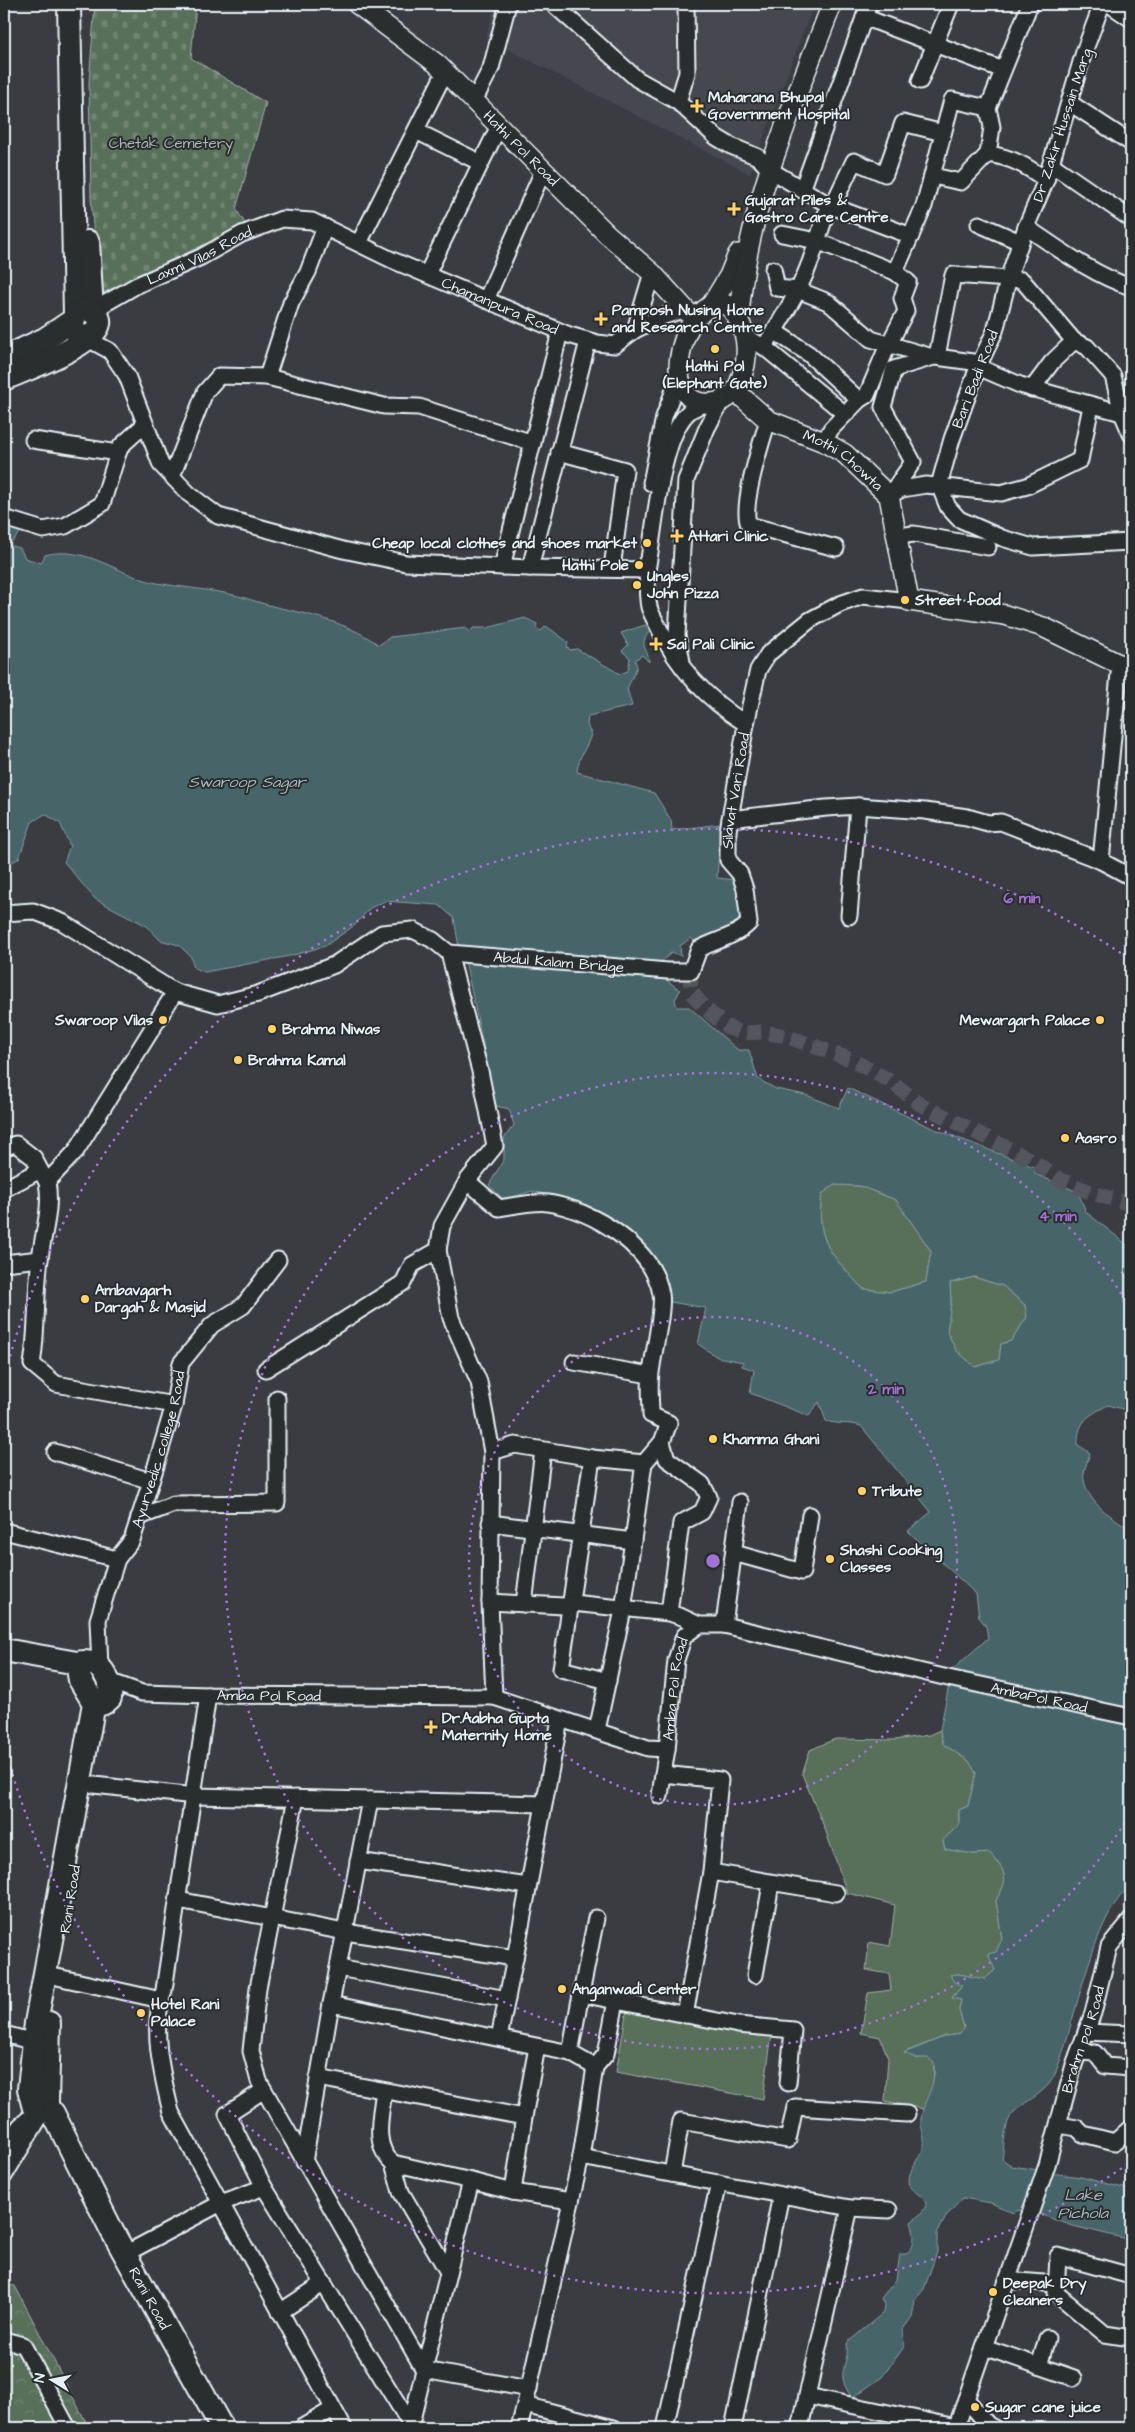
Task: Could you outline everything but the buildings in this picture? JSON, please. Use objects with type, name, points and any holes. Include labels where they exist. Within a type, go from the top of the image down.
[{"type":"highway","points":[[69,4],[80,316]]},
{"type":"highway","points":[[4,378],[74,349],[86,338],[75,333],[80,316],[81,4]]},
{"type":"highway","points":[[4,358],[45,339],[80,316]]},
{"type":"highway","points":[[4,1650],[77,1663],[89,1661],[103,1687],[34,2042],[29,2089],[100,2237],[207,2428]]},
{"type":"highway","points":[[77,1663],[80,1680],[103,1687]]},
{"type":"highway","name":"Rani Road","points":[[103,1687],[94,1785],[78,1851],[57,1978],[50,2022],[41,2113],[125,2254],[222,2428]]},
{"type":"main road","name":"Hathi Pol Road","points":[[357,4],[445,72],[607,234],[652,273],[686,310]]},
{"type":"main road","points":[[738,317],[741,278],[756,213],[770,170],[832,4]]},
{"type":"main road","points":[[712,304],[729,276],[756,213]]},
{"type":"main road","points":[[712,304],[728,305],[738,317],[746,337],[744,369],[720,398],[693,400],[684,390],[679,376],[680,352],[686,310],[712,304]]},
{"type":"main road","name":"Mothi Chowta","points":[[720,398],[768,420],[824,442],[845,454],[889,496],[909,601]]},
{"type":"main road","points":[[909,601],[1005,615],[1043,627],[1126,667]]},
{"type":"street","points":[[474,101],[491,68],[508,4]]},
{"type":"street","points":[[553,4],[637,79],[678,102],[716,137],[731,146],[758,157],[770,170],[831,206],[911,236]]},
{"type":"street","points":[[678,102],[687,72],[686,4]]},
{"type":"street","points":[[920,81],[951,4]]},
{"type":"street","points":[[933,176],[961,182],[988,154],[992,127],[988,108],[1030,4]]},
{"type":"street","name":"Dr Zakir Hussain Marg","points":[[1009,276],[1020,242],[1046,180],[1084,52],[1102,4]]},
{"type":"street","points":[[1109,4],[1131,19]]},
{"type":"street","points":[[802,190],[866,10],[935,44],[1003,70]]},
{"type":"street","points":[[358,243],[445,72]]},
{"type":"street","points":[[895,272],[924,206],[952,100],[988,108]]},
{"type":"street","points":[[1070,103],[1131,143]]},
{"type":"street","points":[[764,347],[798,290],[812,260],[817,240],[831,206],[854,161],[885,174],[903,123],[943,134]]},
{"type":"street","points":[[427,274],[499,126]]},
{"type":"street","points":[[416,131],[480,163]]},
{"type":"street","points":[[988,154],[1007,157],[1029,168],[1046,180]]},
{"type":"street","points":[[1051,164],[1131,220]]},
{"type":"street","points":[[486,300],[543,170]]},
{"type":"street","name":"Laxmi Vilas Road","points":[[80,316],[136,285],[201,257],[242,234],[282,219],[319,224]]},
{"type":"street","points":[[267,377],[291,303],[308,272],[319,224]]},
{"type":"street","name":"Chamanpura Road","points":[[319,224],[486,300],[560,332],[588,341],[615,344],[635,330],[661,317],[686,310]]},
{"type":"street","points":[[979,224],[1020,242]]},
{"type":"street","points":[[1026,227],[1065,253],[1121,284],[1131,287]]},
{"type":"street","points":[[782,234],[817,240],[895,272],[908,282],[902,298],[906,312],[867,395],[859,400],[831,429],[824,442]]},
{"type":"street","points":[[772,270],[777,288],[798,290],[828,302],[871,339],[889,345],[979,365],[1032,388],[1090,406],[1122,413]]},
{"type":"street","points":[[635,330],[652,273]]},
{"type":"street","points":[[937,356],[953,275],[1009,276],[1022,280],[1074,341],[1087,347],[1113,376],[1122,413],[1131,434]]},
{"type":"street","name":"Bari Badi Road","points":[[939,485],[952,439],[979,365],[995,331],[1009,276]]},
{"type":"street","points":[[774,331],[808,354],[859,400]]},
{"type":"street","points":[[502,567],[560,332]]},
{"type":"street","points":[[746,337],[764,347],[845,414]]},
{"type":"street","points":[[86,338],[110,351],[127,376],[144,425],[161,465],[189,494],[218,516],[314,542],[406,563],[647,570]]},
{"type":"street","points":[[530,568],[588,341]]},
{"type":"street","points":[[1032,388],[1052,362],[1074,341]]},
{"type":"street","points":[[889,496],[913,462],[883,407],[894,370],[937,356]]},
{"type":"street","points":[[172,476],[205,392],[219,376],[267,377],[384,406],[419,407],[533,443]]},
{"type":"street","points":[[679,376],[664,417],[652,475],[645,546],[650,607],[664,638],[684,670],[727,712],[746,724]]},
{"type":"street","points":[[647,570],[661,476],[675,430],[690,411],[720,398]]},
{"type":"street","points":[[684,670],[678,636],[686,480],[720,398]]},
{"type":"street","points":[[889,496],[902,489],[939,485],[1001,493],[1027,486],[1080,460],[1090,406]]},
{"type":"street","points":[[768,420],[753,474],[747,510],[749,525],[836,548]]},
{"type":"street","points":[[4,518],[43,530],[65,526],[102,504],[121,446],[144,425]]},
{"type":"street","points":[[33,440],[118,452]]},
{"type":"street","points":[[559,452],[625,470],[652,475]]},
{"type":"street","points":[[612,568],[625,470]]},
{"type":"street","points":[[939,485],[948,507],[958,519],[1002,538],[1033,547],[1131,542]]},
{"type":"street","points":[[898,536],[914,534],[988,547]]},
{"type":"street","name":"Silavat Vari Road","points":[[691,971],[699,949],[718,939],[740,932],[749,923],[745,889],[740,874],[728,860],[730,819],[746,724],[758,670],[768,654],[810,620],[840,604],[863,596],[909,601]]},
{"type":"street","points":[[1101,861],[1126,667]]},
{"type":"street","points":[[849,916],[858,806]]},
{"type":"street","points":[[730,819],[858,806],[934,812],[967,817],[988,823],[1001,822],[1101,861],[1131,878]]},
{"type":"street","points":[[4,913],[33,912],[62,922],[175,992],[218,1004],[258,994],[334,965],[382,933],[412,930],[433,940],[449,953],[480,1070],[495,1146],[467,1181],[442,1226],[438,1250],[451,1318],[479,1382],[492,1452],[490,1602],[494,1697]]},
{"type":"street","name":"Abdul Kalam Bridge","points":[[449,953],[668,971],[691,971]]},
{"type":"street","points":[[4,1189],[44,1176],[76,1151],[175,992]]},
{"type":"street","points":[[4,1147],[16,1144],[34,1158],[44,1176],[50,1199],[34,1311],[36,1342],[32,1364],[56,1384],[174,1405]]},
{"type":"street","points":[[467,1181],[499,1208],[548,1203],[590,1216],[622,1236],[641,1252],[655,1272],[662,1296],[650,1375],[651,1415],[669,1423],[662,1442],[644,1463],[623,1610],[597,1730]]},
{"type":"street","points":[[266,1369],[403,1283],[412,1265],[438,1250]]},
{"type":"street","points":[[4,1263],[40,1259]]},
{"type":"street","name":"Ayurvedic college Road","points":[[103,1687],[98,1620],[117,1559],[132,1540],[174,1405],[181,1363],[212,1325],[243,1306],[278,1260]]},
{"type":"street","points":[[574,1362],[650,1375]]},
{"type":"street","points":[[139,1517],[174,1504],[277,1503],[277,1398]]},
{"type":"street","points":[[662,1442],[667,1460],[702,1484],[709,1497],[702,1512],[681,1523],[668,1613]]},
{"type":"street","points":[[492,1452],[515,1445],[592,1458],[644,1463]]},
{"type":"street","points":[[524,1604],[543,1450]]},
{"type":"street","points":[[55,1452],[151,1480]]},
{"type":"street","points":[[592,1458],[561,1669],[608,1681]]},
{"type":"street","points":[[724,1625],[740,1502]]},
{"type":"street","points":[[734,1553],[802,1572],[810,1515]]},
{"type":"street","points":[[490,1523],[633,1541]]},
{"type":"street","points":[[4,1531],[117,1559]]},
{"type":"street","points":[[490,1602],[564,1606],[572,1603],[623,1610],[668,1613],[699,1625]]},
{"type":"street","name":"Amba Pol Road","points":[[103,1687],[142,1693],[208,1695],[470,1695],[494,1697],[648,1748],[667,1749],[676,1660],[684,1636],[699,1625],[724,1625],[948,1678]]},
{"type":"street","name":"AmbaPol Road","points":[[948,1678],[1131,1717]]},
{"type":"street","points":[[208,1695],[195,1796],[161,2000],[158,2028],[162,2072],[171,2112],[344,2428]]},
{"type":"street","points":[[499,2038],[560,1720]]},
{"type":"street","points":[[660,1796],[667,1749]]},
{"type":"street","points":[[663,1774],[720,1780],[711,1872],[685,2015]]},
{"type":"street","points":[[94,1785],[195,1796],[544,1804]]},
{"type":"street","points":[[296,1798],[258,1988],[251,2051],[259,2081],[424,2370],[529,2389]]},
{"type":"street","points":[[304,2162],[331,2004],[370,1800]]},
{"type":"street","points":[[358,1861],[528,1886]]},
{"type":"street","points":[[711,1872],[770,1884],[836,1893]]},
{"type":"street","points":[[755,1975],[770,1884]]},
{"type":"street","points":[[178,1900],[345,1932],[515,1958]]},
{"type":"street","points":[[570,2053],[596,1918]]},
{"type":"street","name":"Brahm pol Road","points":[[956,2428],[1047,2165],[1079,2052],[1093,2013],[1109,1947],[1131,1920]]},
{"type":"street","points":[[338,1968],[507,1999]]},
{"type":"street","points":[[57,1978],[161,2000]]},
{"type":"street","points":[[581,1994],[738,2025],[793,2030],[788,2084]]},
{"type":"street","points":[[519,2428],[581,2157],[595,2067],[606,2054],[616,2001]]},
{"type":"street","points":[[331,2004],[570,2053],[595,2067]]},
{"type":"street","points":[[1086,2032],[1130,2034],[1131,2032]]},
{"type":"street","points":[[4,2034],[34,2042]]},
{"type":"street","points":[[513,2192],[537,2047]]},
{"type":"street","points":[[1079,2052],[1095,2053],[1105,2066],[1131,2068]]},
{"type":"street","points":[[318,2078],[524,2117]]},
{"type":"street","points":[[264,2090],[227,2114],[264,2187],[410,2427]]},
{"type":"street","points":[[384,2091],[379,2138],[385,2156],[393,2163],[513,2192],[571,2201]]},
{"type":"street","points":[[672,2174],[682,2121],[788,2140],[795,2107],[907,2114]]},
{"type":"street","points":[[4,2149],[20,2126],[41,2113]]},
{"type":"street","name":"Rani Road","points":[[4,2176],[41,2113]]},
{"type":"street","points":[[1059,2125],[1077,2128],[1083,2134],[1116,2142],[1128,2130],[1131,2130]]},
{"type":"street","points":[[581,2157],[850,2208],[889,2210]]},
{"type":"street","points":[[393,2163],[400,2192],[448,2272]]},
{"type":"street","points":[[410,2427],[471,2182]]},
{"type":"street","points":[[665,2428],[719,2184]]},
{"type":"street","points":[[125,2254],[221,2203],[264,2187]]},
{"type":"street","points":[[733,2428],[781,2195]]},
{"type":"street","points":[[800,2428],[850,2208]]},
{"type":"street","points":[[1131,2276],[1058,2256],[1056,2293],[1106,2334],[1131,2338]]},
{"type":"street","points":[[1007,2280],[1056,2284]]},
{"type":"street","points":[[280,2312],[324,2283]]},
{"type":"street","points":[[1039,2366],[1048,2338]]},
{"type":"street","points":[[4,2340],[23,2346],[68,2428]]},
{"type":"street","points":[[984,2347],[1074,2378]]},
{"type":"street","points":[[807,2396],[956,2428]]},
{"type":"street","points":[[966,2399],[988,2425],[994,2428]]},
{"type":"street","points":[[525,2405],[614,2428]]},
{"type":"street","points":[[301,2428],[333,2409]]},
{"type":"shaded area","name":"Maharana Bhupal Government Hospital","points":[[495,4],[814,4],[750,174],[486,38]]},
{"type":"green space","name":"Chetak Cemetery","points":[[95,4],[196,4],[191,58],[266,103],[236,209],[246,225],[98,295],[91,197],[89,83]]},
{"type":"green space","points":[[834,1185],[860,1186],[896,1200],[931,1251],[926,1282],[891,1292],[863,1289],[835,1257],[824,1237],[820,1211],[822,1194]]},
{"type":"green space","points":[[974,1277],[1003,1286],[1025,1305],[1027,1317],[1011,1341],[1001,1344],[999,1360],[975,1367],[956,1350],[947,1332],[951,1302],[950,1283]]},
{"type":"green space","points":[[940,1730],[943,1744],[969,1761],[976,1773],[968,1806],[959,1810],[959,1825],[943,1840],[945,1849],[973,1854],[990,1853],[1000,1865],[1003,1870],[1004,1881],[996,1900],[1002,1939],[996,1952],[995,1970],[985,1979],[958,1974],[950,1975],[962,1986],[952,1998],[961,2000],[959,2010],[964,2027],[960,2034],[946,2036],[905,2052],[916,2058],[928,2057],[934,2063],[933,2087],[924,2109],[885,2101],[888,2058],[880,2037],[861,2033],[868,1993],[891,1990],[889,1974],[866,1970],[869,1942],[890,1946],[895,1905],[847,1893],[825,1829],[802,1774],[810,1750],[835,1739],[894,1740],[929,1735]]},
{"type":"green space","points":[[627,2009],[772,2033],[763,2099],[616,2072]]},
{"type":"green space","points":[[4,2285],[15,2286],[89,2428],[4,2428]]},
{"type":"water","name":"Swaroop Sagar","points":[[4,526],[8,530],[24,528],[9,545],[20,548],[25,558],[41,563],[45,555],[60,553],[88,557],[157,583],[231,594],[343,625],[379,645],[390,637],[466,628],[469,633],[473,628],[487,628],[525,618],[537,624],[536,628],[541,631],[546,626],[568,642],[567,647],[570,650],[577,649],[620,674],[628,671],[630,658],[622,651],[628,645],[621,633],[645,625],[649,632],[644,644],[649,662],[642,655],[635,660],[637,667],[627,689],[632,706],[588,716],[587,725],[591,734],[579,760],[577,772],[654,793],[671,820],[672,830],[721,824],[717,878],[736,880],[740,916],[738,923],[696,943],[691,938],[680,946],[681,956],[672,952],[660,963],[659,975],[680,990],[675,1000],[677,1007],[689,1007],[738,1050],[749,1050],[758,1079],[776,1089],[806,1095],[839,1108],[848,1088],[932,1128],[1034,1167],[1035,1174],[1078,1192],[1086,1212],[1131,1248],[1131,1289],[1123,1301],[1125,1304],[1131,1305],[1131,1411],[1108,1405],[1095,1412],[1082,1424],[1078,1445],[1090,1453],[1084,1470],[1084,1477],[1091,1497],[1102,1509],[1131,1529],[1131,1886],[1117,1900],[1105,1921],[1086,1973],[1052,2081],[1037,2095],[1019,2107],[1008,2122],[1002,2159],[1012,2166],[1038,2170],[1024,2212],[1018,2210],[1014,2213],[991,2203],[963,2198],[947,2215],[937,2234],[937,2252],[924,2289],[915,2300],[912,2317],[903,2329],[904,2347],[882,2377],[852,2398],[846,2389],[843,2375],[847,2343],[883,2313],[884,2305],[881,2298],[896,2280],[900,2254],[906,2254],[912,2247],[914,2235],[911,2222],[921,2213],[926,2202],[911,2187],[909,2177],[924,2145],[921,2119],[932,2087],[934,2063],[928,2058],[916,2058],[904,2053],[946,2036],[960,2034],[964,2027],[959,2010],[961,2000],[952,1998],[962,1986],[954,1982],[950,1975],[958,1974],[985,1979],[995,1970],[988,1954],[996,1952],[1002,1939],[996,1900],[1003,1886],[1003,1870],[990,1853],[973,1854],[945,1849],[943,1840],[959,1825],[959,1810],[968,1806],[976,1773],[969,1761],[943,1744],[940,1730],[952,1670],[988,1638],[986,1626],[979,1617],[976,1594],[908,1531],[931,1512],[861,1426],[826,1421],[819,1402],[809,1416],[750,1393],[754,1370],[742,1366],[743,1362],[717,1357],[698,1344],[706,1308],[670,1302],[669,1288],[636,1245],[595,1212],[576,1201],[532,1191],[504,1200],[489,1185],[504,1159],[504,1138],[514,1125],[509,1109],[496,1106],[454,918],[439,905],[385,901],[370,908],[355,925],[325,946],[290,956],[205,972],[194,968],[191,957],[179,945],[160,940],[147,926],[95,899],[64,862],[70,846],[60,823],[45,814],[32,822],[19,858],[4,867]],"holes":[[[834,1185],[860,1186],[896,1200],[931,1251],[926,1282],[891,1292],[863,1289],[835,1257],[824,1237],[820,1211],[822,1194]],[[974,1277],[1003,1286],[1025,1305],[1027,1317],[1011,1341],[1001,1344],[999,1360],[975,1367],[956,1350],[947,1332],[951,1302],[950,1283]]]},
{"type":"water","name":"Lake Pichola","points":[[1050,2173],[1081,2177],[1131,2190],[1131,2240],[1073,2226],[1036,2213]]},
{"type":"tunnel","points":[[691,971],[690,990],[705,1009],[729,1028],[742,1033],[763,1032],[786,1036],[852,1060],[890,1081],[920,1104],[1033,1161],[1060,1180],[1095,1194],[1131,1204]]},
{"type":"place","name":"Maharana Bhupal Government Hospital","points":[[697,106]]},
{"type":"place","name":"Gujarat Piles & Gastro Care Centre","points":[[734,209]]},
{"type":"place","name":"Pamposh Nusing Home and Research Centre","points":[[601,319]]},
{"type":"place","name":"Hathi Pol (Elephant Gate)","points":[[715,349]]},
{"type":"place","name":"Attari Clinic","points":[[677,536]]},
{"type":"place","name":"Cheap local clothes and shoes market","points":[[647,543]]},
{"type":"place","name":"Hathi Pole","points":[[639,565]]},
{"type":"place","name":"Ungles John Pizza","points":[[637,585]]},
{"type":"place","name":"Street food","points":[[905,600]]},
{"type":"place","name":"Sai Pali Clinic","points":[[656,644]]},
{"type":"place","name":"Swaroop Vilas","points":[[163,1020]]},
{"type":"place","name":"Mewargarh Palace","points":[[1100,1020]]},
{"type":"place","name":"Brahma Niwas","points":[[272,1029]]},
{"type":"place","name":"Brahma Kamal","points":[[238,1060]]},
{"type":"place","name":"Aasro","points":[[1065,1138]]},
{"type":"place","name":"Ambavgarh Dargah & Masjid","points":[[85,1299]]},
{"type":"place","name":"Khamma Ghani","points":[[713,1439]]},
{"type":"place","name":"Tribute","points":[[862,1491]]},
{"type":"place","name":"Shashi Cooking Classes","points":[[830,1559]]},
{"type":"place","name":"Dr.Aabha Gupta Maternity Home","points":[[431,1727]]},
{"type":"place","name":"Anganwadi Center","points":[[562,1989]]},
{"type":"place","name":"Hotel Rani Palace","points":[[141,2013]]},
{"type":"place","name":"Deepak Dry Cleaners","points":[[993,2292]]},
{"type":"place","name":"Sugar cane juice","points":[[975,2407]]}]
